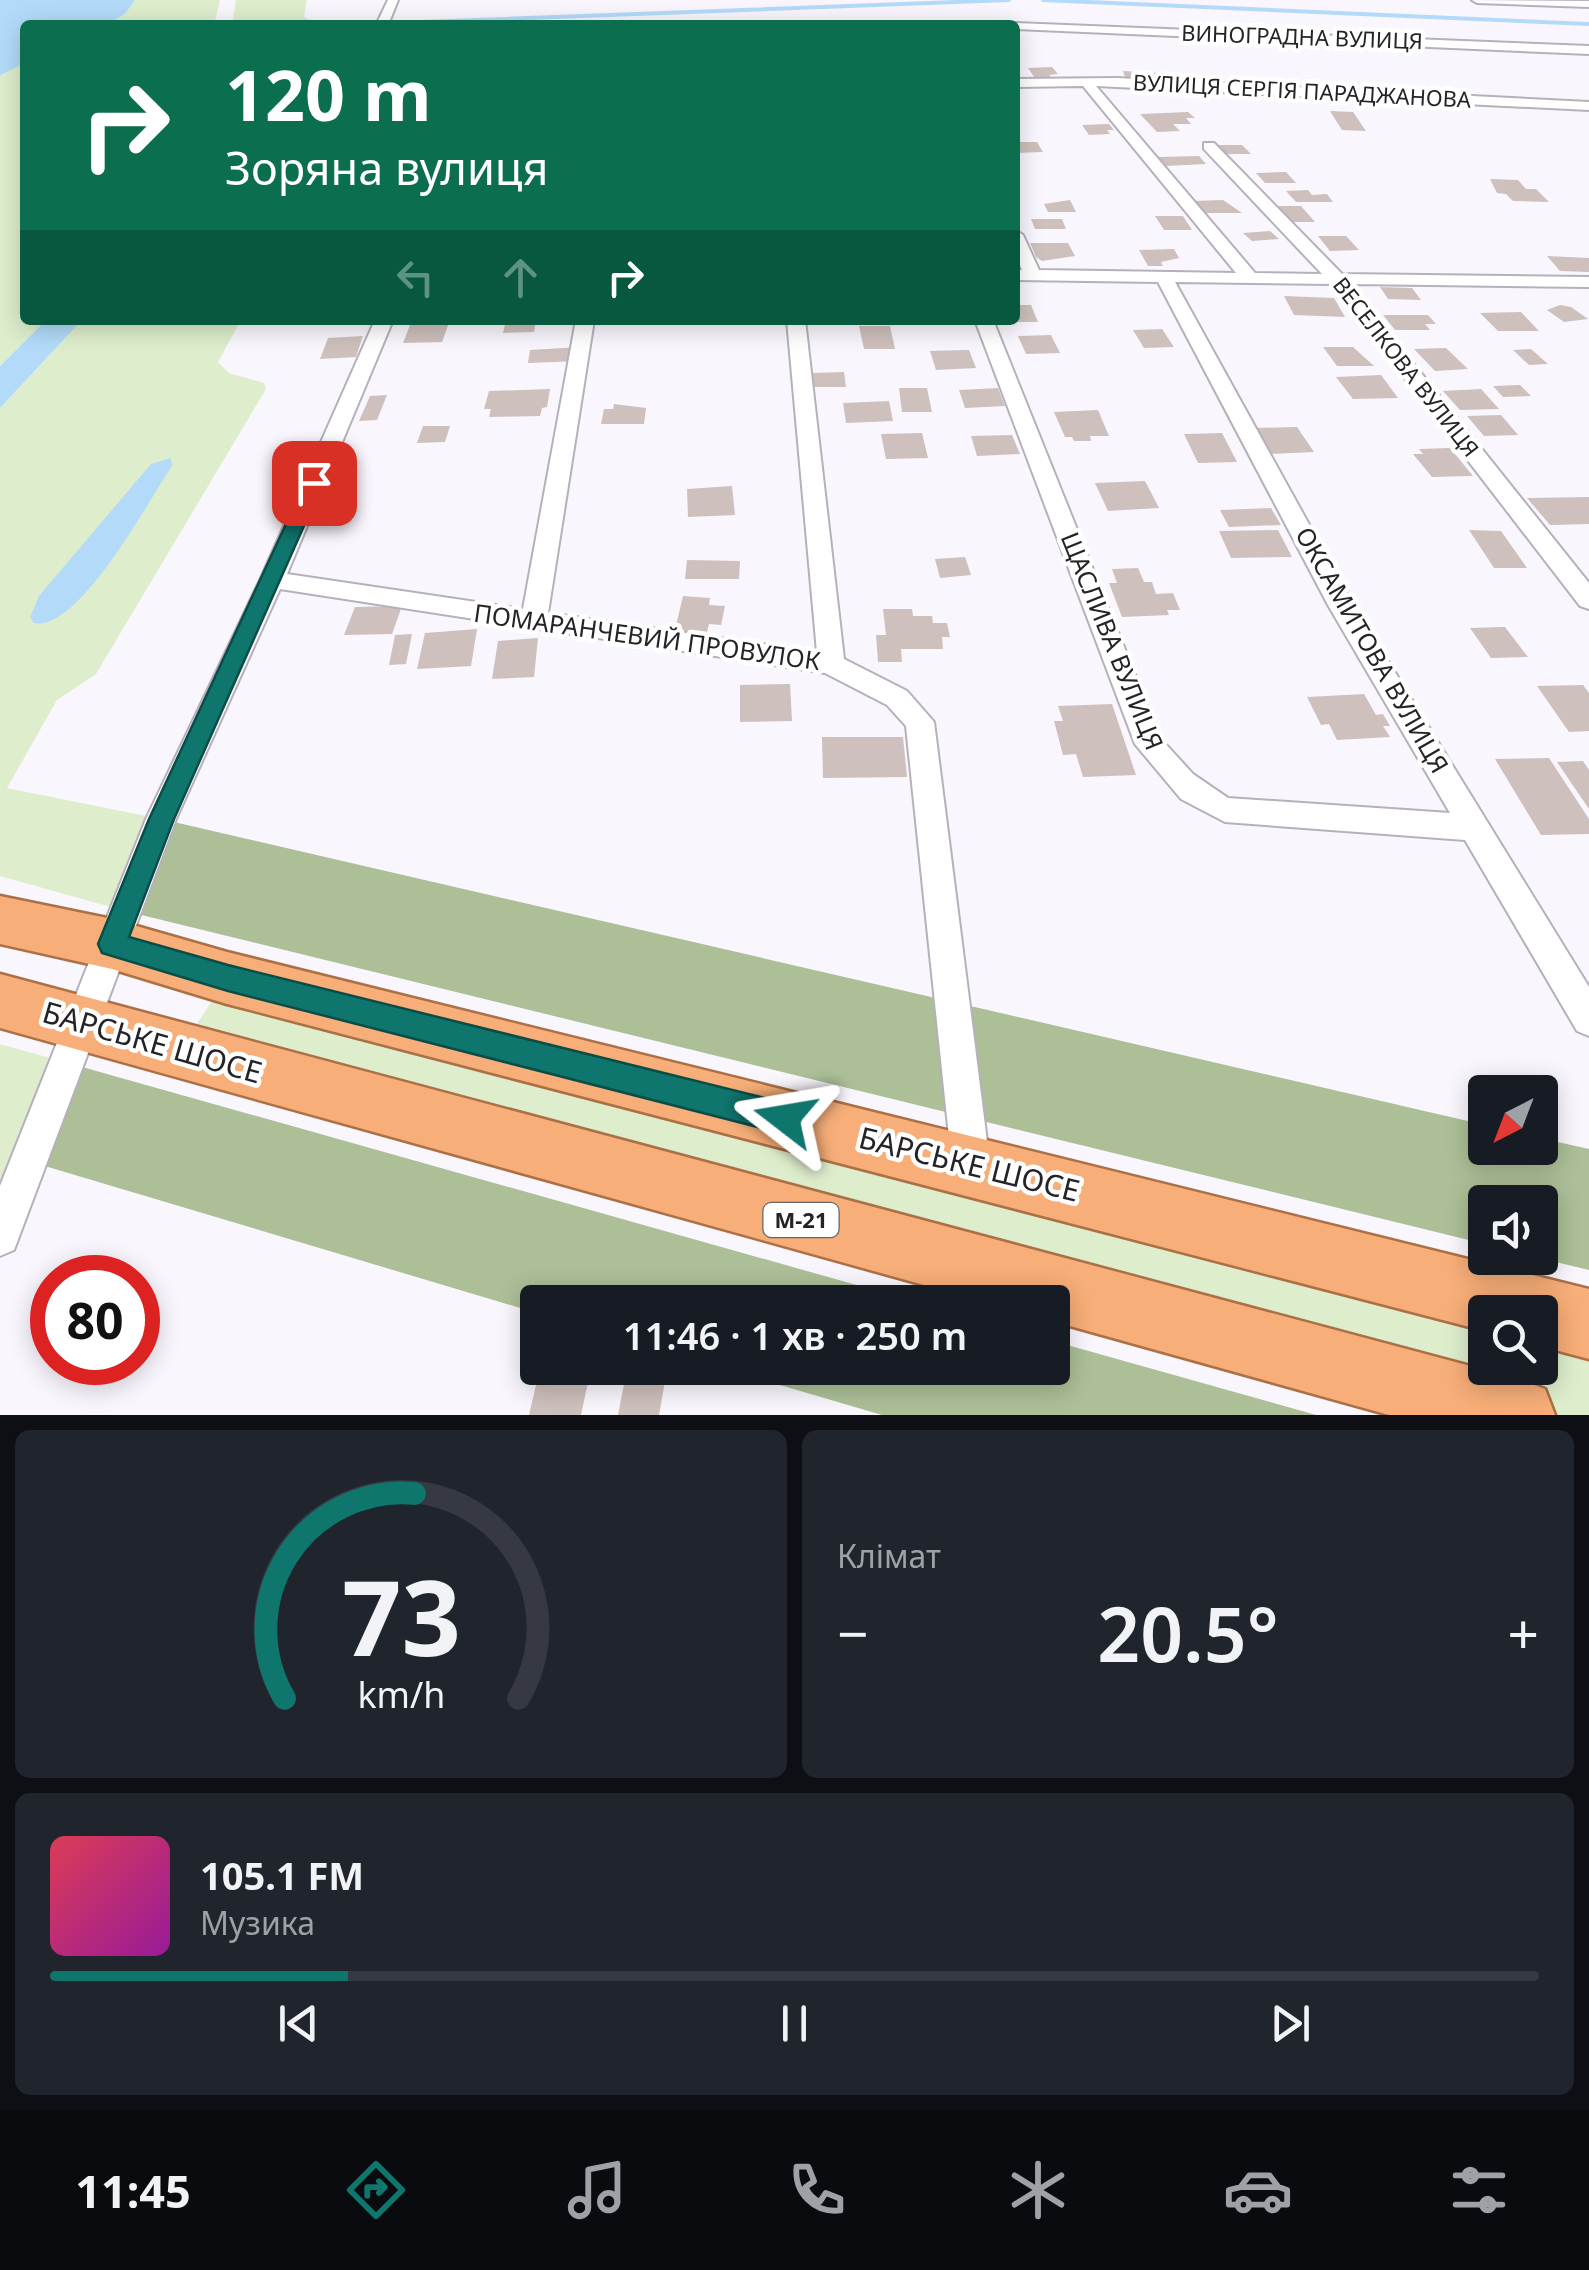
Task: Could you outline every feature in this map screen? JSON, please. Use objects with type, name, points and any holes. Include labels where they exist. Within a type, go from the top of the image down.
[{"type":"highway","name":"БАРСЬКЕ ШОСЕ","points":[[0,920],[112,944],[228,978],[1589,1324]]},
{"type":"highway","name":"БАРСЬКЕ ШОСЕ","points":[[0,1001],[1519,1415]]},
{"type":"street","points":[[1477,0],[1589,4]]},
{"type":"street","name":"ВИНОГРАДНА ВУЛИЦЯ","points":[[1020,26],[1589,50]]},
{"type":"street","points":[[1086,82],[1250,278]]},
{"type":"street","name":"ВУЛИЦЯ СЕРГІЯ ПАРАДЖАНОВА","points":[[1020,83],[1086,82],[1589,106]]},
{"type":"street","name":"ВЕСЕЛКОВА ВУЛИЦЯ","points":[[1209,146],[1338,280],[1589,600]]},
{"type":"street","points":[[1024,275],[1589,282]]},
{"type":"street","name":"ОКСАМИТОВА ВУЛИЦЯ","points":[[1164,277],[1342,605],[1589,1019]]},
{"type":"street","points":[[0,1236],[162,819],[272,580],[382,325]]},
{"type":"street","points":[[534,621],[584,325]]},
{"type":"street","points":[[797,325],[831,664]]},
{"type":"street","name":"ЩАСЛИВА ВУЛИЦЯ","points":[[986,325],[1149,744],[1176,778],[1200,800],[1226,810],[1478,828]]},
{"type":"street","name":"ПОМАРАНЧЕВИЙ ПРОВУЛОК","points":[[272,580],[831,664],[897,698],[920,722],[971,1165]]},
{"type":"green space","points":[[135,0],[220,0],[215,20],[115,20]]},
{"type":"green space","points":[[236,0],[307,0],[304,16],[313,20],[233,20]]},
{"type":"green space","points":[[20,63],[20,325],[41,325],[0,366],[0,72]]},
{"type":"green space","points":[[77,325],[238,325],[218,362],[229,373],[264,383],[266,389],[96,674],[57,700],[7,788],[161,819],[125,911],[0,876],[0,408]]},
{"type":"green space","points":[[161,819],[1468,1121],[1468,1165],[1558,1165],[1558,1142],[1589,1149],[1589,1270],[1558,1263],[1558,1185],[1468,1185],[1468,1240],[125,911]]},
{"type":"green space","points":[[227,978],[1478,1295],[1468,1295],[1468,1385],[1558,1385],[1558,1315],[1589,1323],[1589,1415],[1524,1415],[1070,1292],[1070,1285],[1044,1285],[179,1051]]},
{"type":"green space","points":[[0,1044],[68,1063],[0,1236]]},
{"type":"green space","points":[[68,1063],[857,1285],[520,1285],[520,1308],[28,1161]]},
{"type":"green space","points":[[1070,1346],[1316,1415],[882,1415],[780,1385],[1070,1385]]},
{"type":"water","points":[[0,0],[135,0],[115,20],[20,20],[20,63],[0,72]]},
{"type":"water","points":[[41,325],[77,325],[0,408],[0,366]]},
{"type":"water","points":[[171,458],[172,466],[91,587],[52,620],[34,623],[30,617],[39,596],[151,464]]},
{"type":"building","points":[[1052,67],[1058,74],[1035,78],[1028,68]]},
{"type":"building","points":[[1123,71],[1159,73],[1161,80],[1125,77]]},
{"type":"building","points":[[1330,111],[1353,112],[1366,131],[1342,130]]},
{"type":"building","points":[[1188,112],[1195,118],[1186,118],[1191,124],[1173,124],[1180,131],[1157,132],[1140,114]]},
{"type":"building","points":[[1109,124],[1114,130],[1107,130],[1110,134],[1089,135],[1082,125]]},
{"type":"building","points":[[1020,142],[1037,142],[1043,152],[1020,153]]},
{"type":"building","points":[[1217,145],[1242,145],[1251,154],[1225,154]]},
{"type":"building","points":[[1199,156],[1206,164],[1165,166],[1158,157]]},
{"type":"building","points":[[1286,172],[1296,183],[1265,183],[1256,173]]},
{"type":"building","points":[[1490,179],[1518,180],[1526,189],[1536,189],[1549,202],[1513,201],[1506,194],[1497,193]]},
{"type":"building","points":[[1308,190],[1312,195],[1327,194],[1333,202],[1296,202],[1286,191]]},
{"type":"building","points":[[1070,200],[1076,212],[1048,212],[1044,204]]},
{"type":"building","points":[[1223,200],[1242,213],[1202,213],[1192,201]]},
{"type":"building","points":[[1274,206],[1301,206],[1315,222],[1293,222]]},
{"type":"building","points":[[1155,216],[1183,216],[1192,230],[1164,230]]},
{"type":"building","points":[[1031,219],[1062,219],[1066,229],[1035,229]]},
{"type":"building","points":[[1270,231],[1279,239],[1252,241],[1243,233]]},
{"type":"building","points":[[1318,236],[1346,236],[1359,250],[1330,251]]},
{"type":"building","points":[[1030,243],[1068,243],[1075,256],[1042,261]]},
{"type":"building","points":[[1174,249],[1179,258],[1161,262],[1163,266],[1148,266],[1139,250]]},
{"type":"building","points":[[1547,256],[1589,258],[1589,272],[1560,271]]},
{"type":"building","points":[[1380,287],[1412,288],[1421,300],[1388,299]]},
{"type":"building","points":[[1284,296],[1334,298],[1345,317],[1294,315]]},
{"type":"building","points":[[1020,305],[1031,305],[1038,322],[1020,322]]},
{"type":"building","points":[[1560,305],[1571,307],[1588,319],[1564,322],[1547,310]]},
{"type":"building","points":[[1521,312],[1539,331],[1498,331],[1480,313]]},
{"type":"building","points":[[1383,315],[1428,315],[1436,324],[1425,324],[1430,330],[1395,330]]},
{"type":"building","points":[[410,325],[448,325],[442,342],[403,343]]},
{"type":"building","points":[[505,325],[535,325],[534,332],[503,333]]},
{"type":"building","points":[[859,326],[890,326],[895,349],[864,349]]},
{"type":"building","points":[[1162,329],[1174,347],[1144,348],[1133,330]]},
{"type":"building","points":[[1051,335],[1060,353],[1026,354],[1018,336]]},
{"type":"building","points":[[363,336],[356,357],[320,359],[328,338]]},
{"type":"building","points":[[580,347],[579,361],[528,363],[530,350]]},
{"type":"building","points":[[1323,347],[1353,347],[1374,366],[1337,366]]},
{"type":"building","points":[[1446,348],[1468,369],[1435,371],[1414,349]]},
{"type":"building","points":[[1531,349],[1548,364],[1529,365],[1513,350]]},
{"type":"building","points":[[969,350],[976,368],[936,370],[930,351]]},
{"type":"building","points":[[844,372],[846,387],[813,387],[812,373]]},
{"type":"building","points":[[1381,375],[1398,398],[1353,399],[1336,377]]},
{"type":"building","points":[[1520,385],[1531,396],[1503,397],[1493,386]]},
{"type":"building","points":[[899,388],[927,388],[932,412],[902,412]]},
{"type":"building","points":[[998,388],[1005,406],[965,408],[959,390]]},
{"type":"building","points":[[550,389],[547,407],[542,408],[540,416],[489,417],[491,409],[484,409],[489,391]]},
{"type":"building","points":[[1481,389],[1499,409],[1460,410],[1443,391]]},
{"type":"building","points":[[387,395],[377,420],[359,421],[370,396]]},
{"type":"building","points":[[889,401],[893,421],[846,423],[843,403]]},
{"type":"building","points":[[614,404],[646,408],[644,424],[601,424],[604,409],[613,409]]},
{"type":"building","points":[[1098,410],[1109,436],[1090,436],[1091,441],[1065,437],[1054,412]]},
{"type":"building","points":[[1501,415],[1518,435],[1484,436],[1467,416]]},
{"type":"building","points":[[423,426],[450,426],[445,442],[417,443]]},
{"type":"building","points":[[1297,427],[1314,452],[1270,454],[1254,428]]},
{"type":"building","points":[[922,433],[928,458],[886,459],[881,434]]},
{"type":"building","points":[[1222,433],[1237,462],[1198,463],[1184,434]]},
{"type":"building","points":[[1012,435],[1020,454],[977,456],[971,436]]},
{"type":"building","points":[[1450,448],[1473,476],[1432,477],[1413,454],[1423,454],[1419,449]]},
{"type":"building","points":[[1145,481],[1159,508],[1108,511],[1095,483]]},
{"type":"building","points":[[732,486],[735,515],[688,517],[687,489]]},
{"type":"building","points":[[1589,497],[1589,524],[1550,525],[1527,498]]},
{"type":"building","points":[[1271,508],[1281,525],[1229,527],[1220,510]]},
{"type":"building","points":[[1278,530],[1292,557],[1231,558],[1219,531]]},
{"type":"building","points":[[1469,530],[1501,531],[1527,568],[1494,568]]},
{"type":"building","points":[[965,557],[971,575],[940,578],[935,559]]},
{"type":"building","points":[[687,560],[740,561],[739,579],[685,579]]},
{"type":"building","points":[[1138,568],[1144,582],[1152,582],[1156,594],[1173,593],[1180,610],[1167,610],[1169,615],[1122,617],[1109,583],[1117,583],[1112,569]]},
{"type":"building","points":[[683,596],[710,598],[709,605],[725,606],[721,625],[709,624],[706,636],[674,634]]},
{"type":"building","points":[[402,606],[392,634],[344,635],[355,607]]},
{"type":"building","points":[[883,609],[912,609],[913,616],[932,616],[933,623],[947,623],[950,637],[942,637],[943,649],[901,649],[902,662],[878,662],[876,635],[886,635]]},
{"type":"building","points":[[1505,627],[1528,657],[1491,658],[1470,628]]},
{"type":"building","points":[[477,629],[471,666],[417,669],[425,633]]},
{"type":"building","points":[[412,634],[406,664],[389,665],[395,635]]},
{"type":"building","points":[[538,638],[534,677],[492,679],[498,641]]},
{"type":"building","points":[[790,684],[792,721],[740,722],[740,685]]},
{"type":"building","points":[[1583,685],[1589,693],[1589,731],[1569,732],[1537,686]]},
{"type":"building","points":[[1364,694],[1376,715],[1383,714],[1390,726],[1383,726],[1390,737],[1337,740],[1329,724],[1321,725],[1307,697]]},
{"type":"building","points":[[1112,704],[1136,775],[1083,777],[1076,754],[1063,755],[1054,721],[1063,721],[1058,706]]},
{"type":"building","points":[[822,737],[903,737],[907,777],[823,778]]},
{"type":"building","points":[[1549,758],[1589,819],[1589,834],[1541,835],[1495,759]]},
{"type":"building","points":[[1583,761],[1589,770],[1589,809],[1557,762]]},
{"type":"building","points":[[536,1385],[587,1385],[581,1415],[529,1415]]},
{"type":"building","points":[[624,1385],[664,1385],[659,1415],[618,1415]]},
{"type":"waterway","points":[[474,20],[1009,0]]},
{"type":"waterway","points":[[1043,0],[1589,24]]},
{"type":"waterway","points":[[0,73],[20,63]]},
{"type":"route","points":[[314,483],[162,819],[112,944],[228,978],[785,1118]]}]
